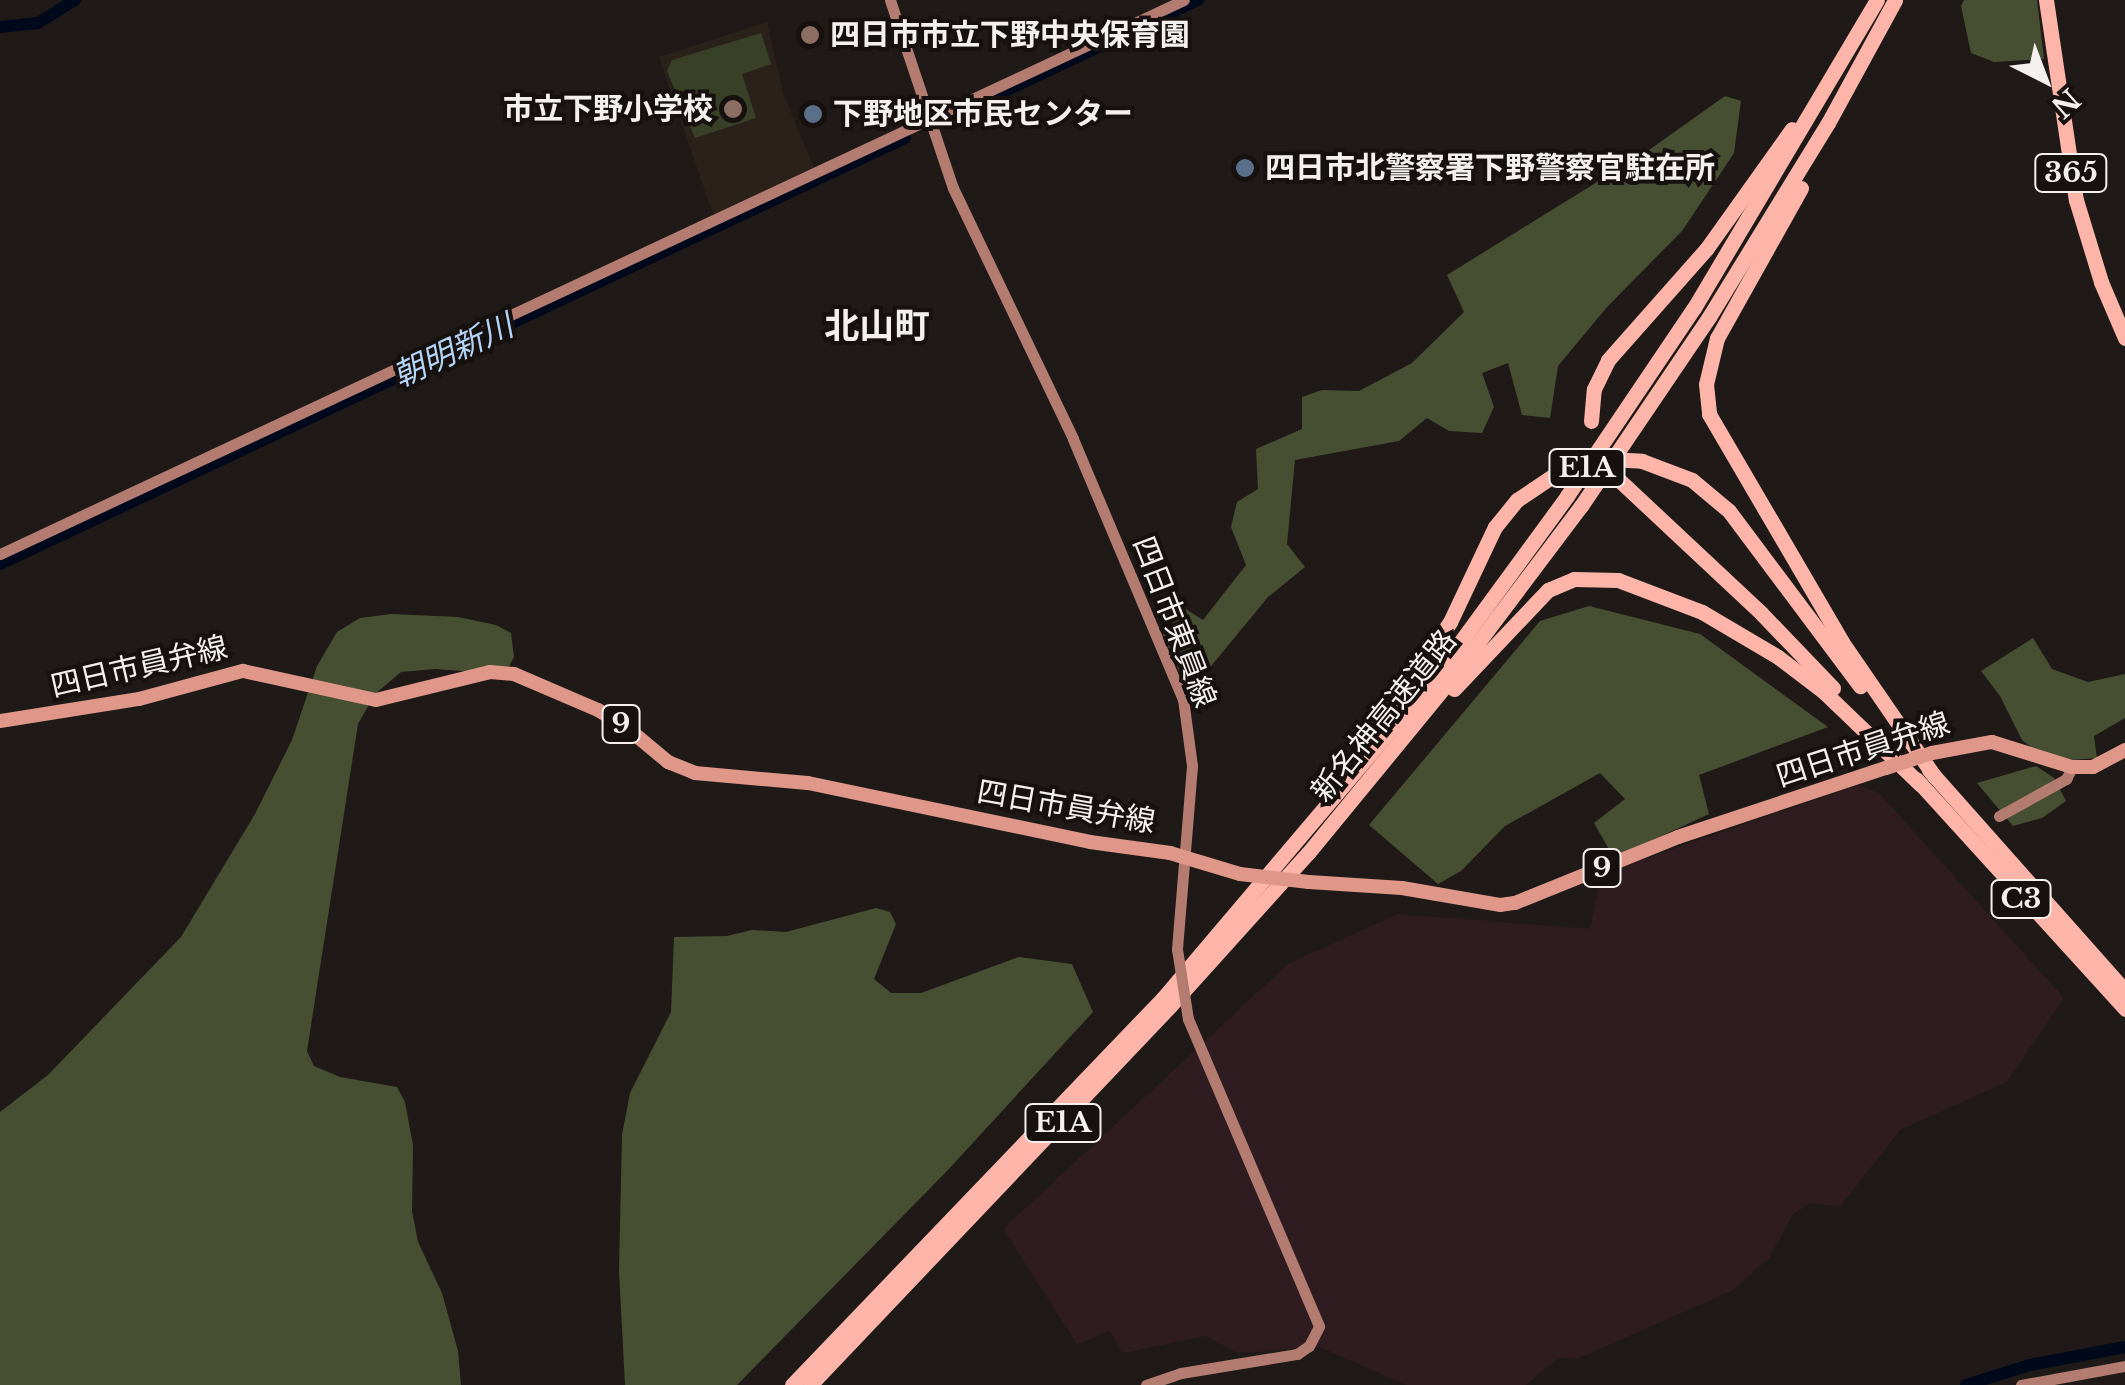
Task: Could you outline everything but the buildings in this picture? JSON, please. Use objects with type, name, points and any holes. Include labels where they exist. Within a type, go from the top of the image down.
[{"type":"highway","points":[[1592,421],[1594,390],[1608,360],[1728,221],[1875,0]]},
{"type":"highway","name":"新名神高速道路","points":[[792,1385],[1006,1165],[1248,901],[1434,678],[1567,496],[1694,308],[1875,0]]},
{"type":"highway","name":"新名神高速道路","points":[[810,1385],[1088,1096],[1308,854],[1511,600],[1649,408],[1772,218],[1896,0]]},
{"type":"highway","name":"365","points":[[2046,0],[2076,200],[2101,282],[2125,338]]},
{"type":"highway","points":[[1881,29],[1806,179],[1725,322],[1707,370],[1706,399],[1724,446],[1928,780]]},
{"type":"highway","points":[[1248,901],[1439,640],[1505,513],[1530,488],[1560,470],[1595,461],[1642,461],[1692,480],[1729,511],[1928,780]]},
{"type":"highway","points":[[1619,480],[1761,613],[1928,780]]},
{"type":"highway","points":[[1308,854],[1523,612],[1561,583],[1588,577],[1618,580],[1673,599],[1754,641],[1824,692],[1928,780]]},
{"type":"highway","name":"C3","points":[[1928,780],[2125,991]]},
{"type":"highway","name":"C3","points":[[1928,780],[2125,1009]]},
{"type":"main road","name":"四日市東員線","points":[[890,0],[953,188],[1073,439],[1182,699],[1192,766],[1181,857],[1177,949],[1188,1019],[1318,1326],[1309,1346],[1296,1354],[1181,1373],[1146,1385]]},
{"type":"main road","points":[[0,554],[928,116],[1184,0]]},
{"type":"main road","name":"四日市員弁線","points":[[0,721],[139,699],[243,672],[376,700],[490,672],[514,674],[598,710],[626,727],[668,762],[695,773],[808,783],[938,812],[1181,857],[1240,874],[1402,888],[1500,905],[1515,903],[1678,837],[1932,753],[1992,742],[2072,768]]},
{"type":"main road","points":[[1998,816],[2066,780],[2072,768],[2093,767],[2125,750]]},
{"type":"main road","points":[[2020,1385],[2125,1366]]},
{"type":"shaded area","name":"市立下野小学校","points":[[767,22],[783,93],[814,168],[713,214],[659,57]]},
{"type":"shaded area","points":[[1858,785],[1879,793],[2064,998],[2007,1082],[1900,1130],[1840,1207],[1811,1203],[1793,1214],[1769,1258],[1733,1290],[1577,1359],[1558,1358],[1526,1385],[1406,1385],[1320,1347],[1238,1353],[1206,1336],[1123,1353],[1110,1331],[1077,1344],[1003,1229],[1288,964],[1398,914],[1590,929],[1601,874]]},
{"type":"green space","points":[[1964,0],[2037,0],[2044,59],[1994,62],[1971,53],[1961,6]]},
{"type":"green space","points":[[761,33],[771,64],[742,74],[756,118],[695,138],[667,71],[672,60]]},
{"type":"green space","points":[[1725,96],[1741,101],[1734,153],[1682,231],[1607,307],[1558,366],[1550,418],[1522,415],[1508,363],[1482,373],[1494,407],[1482,433],[1449,431],[1427,418],[1399,441],[1295,460],[1287,544],[1305,567],[1268,597],[1189,693],[1163,635],[1184,608],[1203,620],[1246,565],[1231,527],[1237,502],[1258,489],[1256,449],[1302,429],[1302,397],[1322,390],[1359,391],[1412,363],[1464,312],[1447,275],[1649,150]]},
{"type":"green space","points":[[1589,606],[1700,634],[1828,727],[1699,775],[1709,814],[1614,858],[1594,823],[1625,799],[1600,773],[1505,826],[1461,871],[1438,884],[1369,825],[1540,621]]},
{"type":"green space","points":[[391,614],[458,617],[496,625],[511,633],[514,657],[505,674],[435,669],[401,672],[375,694],[358,724],[307,1051],[314,1066],[340,1077],[397,1087],[405,1102],[413,1145],[412,1211],[418,1242],[442,1293],[458,1351],[461,1385],[0,1385],[0,1112],[48,1075],[181,937],[255,814],[292,740],[317,666],[337,632],[360,618]]},
{"type":"green space","points":[[2033,638],[2052,669],[2088,682],[2125,674],[2125,718],[2094,736],[2097,758],[2057,761],[2022,740],[2000,696],[1981,671]]},
{"type":"green space","points":[[2036,766],[2054,778],[2066,801],[2042,818],[2013,826],[1977,783]]},
{"type":"green space","points":[[876,908],[890,912],[896,924],[874,979],[891,993],[921,993],[1019,957],[1072,964],[1093,1012],[947,1171],[737,1385],[625,1385],[619,1271],[622,1135],[630,1093],[671,1012],[674,937],[727,936],[752,930],[786,932]]},
{"type":"waterway","points":[[0,27],[38,23],[75,0]]},
{"type":"waterway","name":"朝明新川","points":[[946,119],[1198,0]]},
{"type":"waterway","name":"朝明新川","points":[[0,564],[905,138]]},
{"type":"waterway","points":[[1966,1385],[2030,1365],[2125,1347]]},
{"type":"place","name":"四日市市立下野中央保育園","points":[[810,35]]},
{"type":"place","name":"市立下野小学校","points":[[733,109]]},
{"type":"place","name":"下野地区市民センター","points":[[813,114]]},
{"type":"place","name":"四日市北警察署下野警察官駐在所","points":[[1245,168]]},
{"type":"district","name":"北山町","points":[[877,326]]}]
